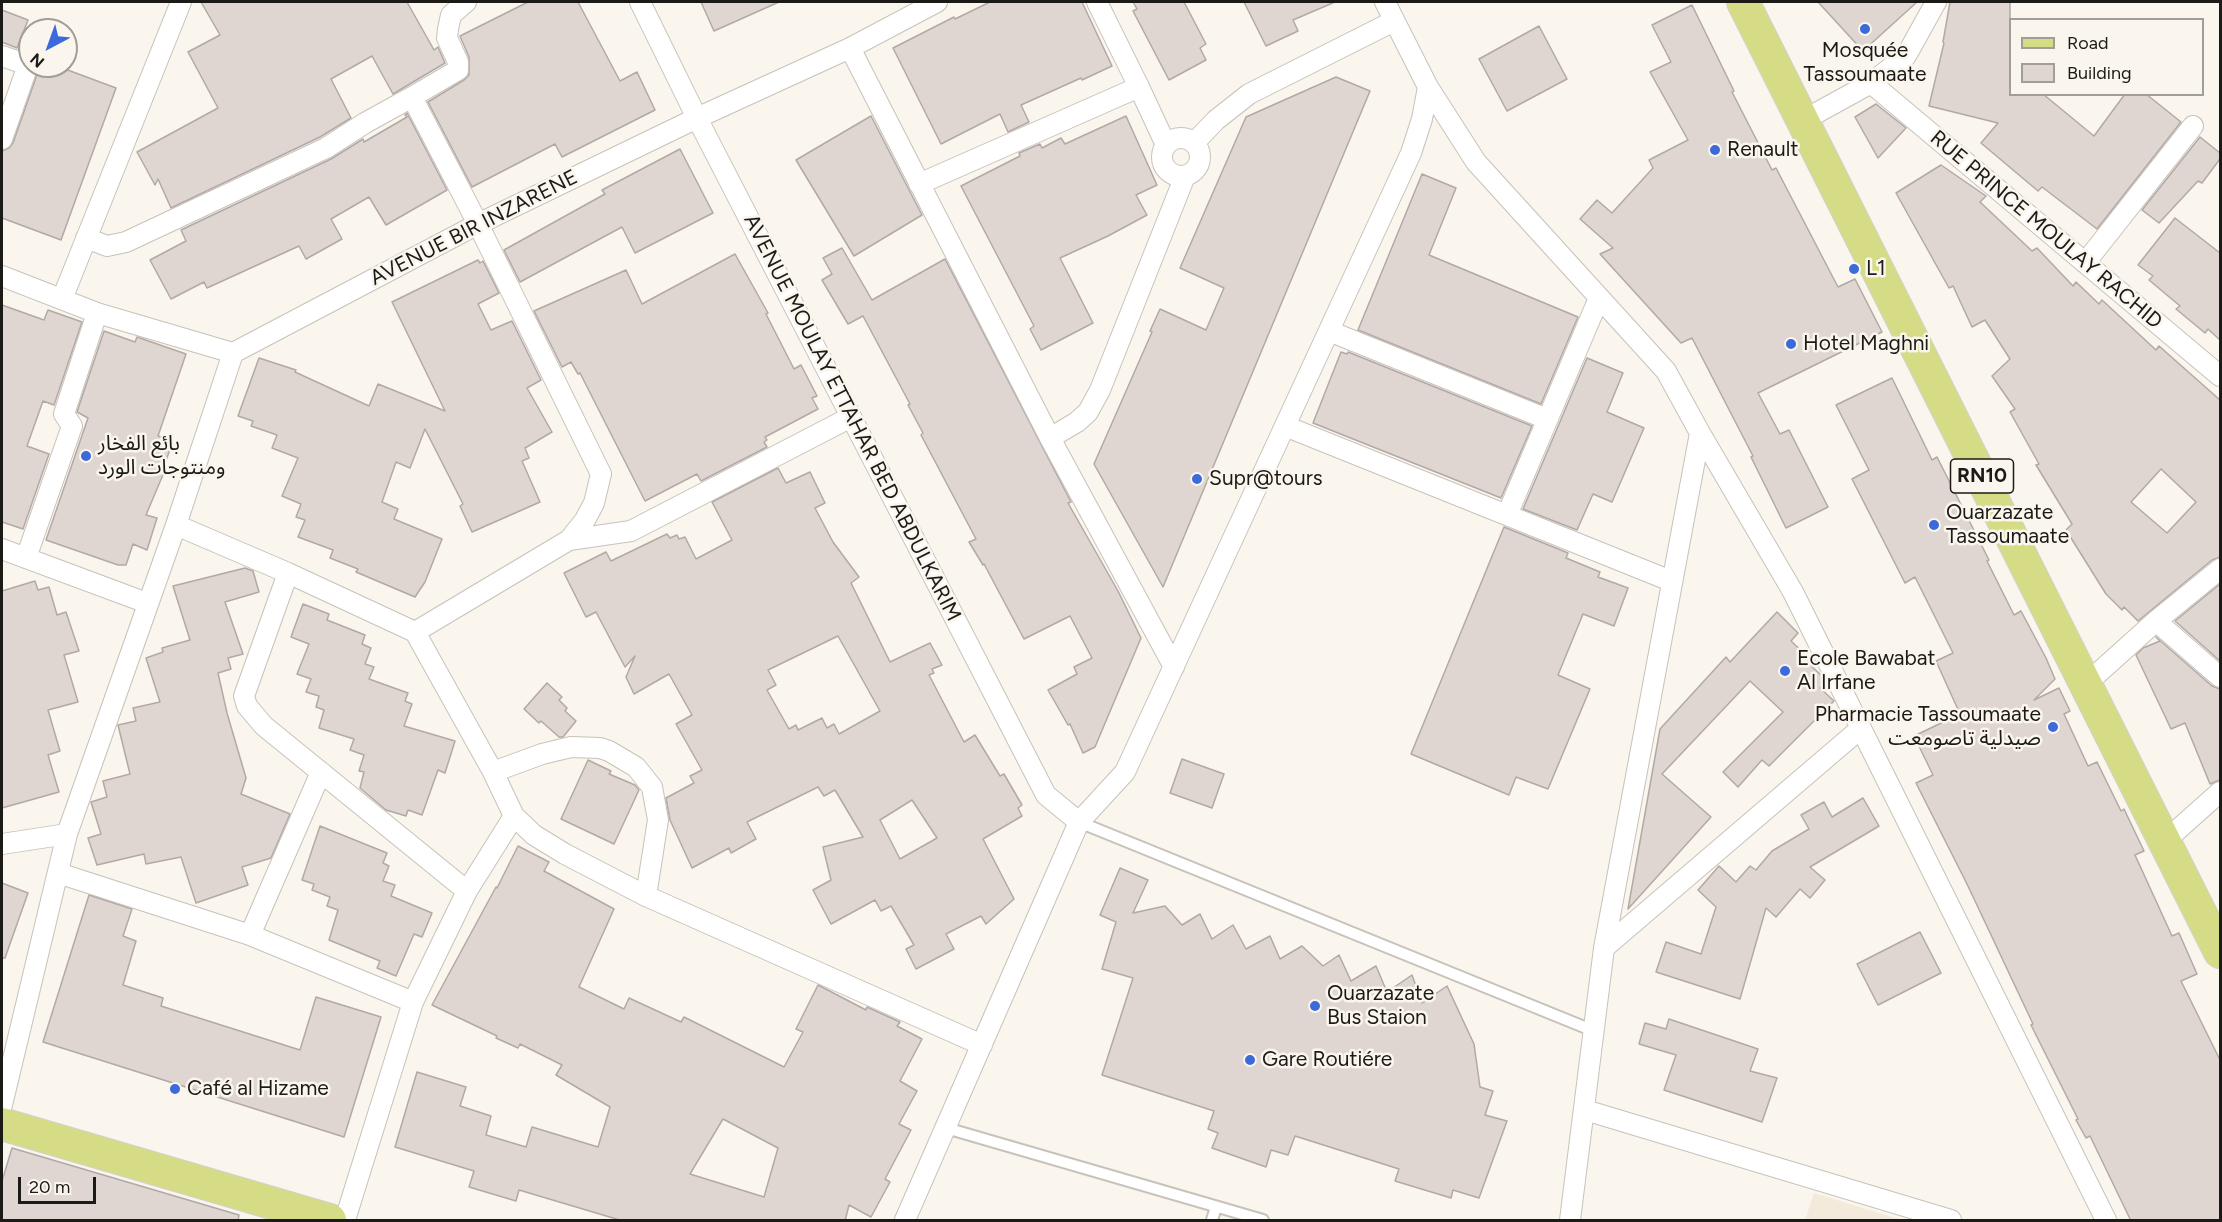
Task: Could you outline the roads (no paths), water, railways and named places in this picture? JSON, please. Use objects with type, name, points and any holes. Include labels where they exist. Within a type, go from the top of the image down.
[{"type":"main road","name":"RN10","points":[[1743,2],[2220,951]]},
{"type":"main road","points":[[2,1124],[330,1221]]},
{"type":"street","points":[[62,300],[181,2]]},
{"type":"street","points":[[86,238],[107,246],[126,242],[326,148],[458,70],[458,62],[447,38],[448,29],[451,15],[466,2]]},
{"type":"street","name":"AVENUE MOULAY ETTAHAR BED ABDULKARIM","points":[[640,2],[1046,795],[1079,822]]},
{"type":"street","name":"AVENUE BIR INZARENE","points":[[233,353],[478,224],[697,117],[850,48],[937,2]]},
{"type":"street","points":[[1097,2],[1166,145]]},
{"type":"street","points":[[1385,2],[1428,87],[1476,162],[1666,371],[1793,592],[2106,1221]]},
{"type":"street","points":[[1802,120],[1871,83],[1906,56],[1936,2]]},
{"type":"street","points":[[1194,143],[1216,120],[1249,94],[1394,21]]},
{"type":"street","points":[[850,48],[1050,438],[1174,667]]},
{"type":"street","points":[[2,56],[28,65],[2,139]]},
{"type":"street","name":"RUE PRINCE MOULAY RACHID","points":[[1871,83],[2220,376]]},
{"type":"street","points":[[920,184],[1139,87]]},
{"type":"street","points":[[905,1221],[1079,822],[1125,772],[1329,331],[1411,153],[1422,119],[1428,87]]},
{"type":"street","points":[[412,97],[478,224],[601,474],[594,503],[585,520],[569,540],[415,632]]},
{"type":"street","points":[[2085,263],[2193,126]]},
{"type":"street","points":[[1179,138],[1194,143],[1199,150],[1198,166],[1193,173],[1185,176],[1168,171],[1163,163],[1162,154],[1166,145],[1179,138]]},
{"type":"street","points":[[1050,438],[1077,422],[1088,411],[1100,390],[1185,176]]},
{"type":"street","points":[[2,276],[97,313],[233,353],[176,525],[67,834],[2,1105]]},
{"type":"street","points":[[1507,515],[1599,297]]},
{"type":"street","points":[[26,558],[72,426],[64,414],[97,313]]},
{"type":"street","points":[[1329,331],[1547,419]]},
{"type":"street","points":[[569,540],[631,531],[851,417]]},
{"type":"street","points":[[1285,426],[1671,581]]},
{"type":"street","points":[[1570,1221],[1604,948],[1700,433]]},
{"type":"street","points":[[176,525],[288,573],[415,632],[514,816],[534,836],[646,896],[982,1045]]},
{"type":"street","points":[[2,549],[147,603]]},
{"type":"street","points":[[2086,684],[2156,621],[2220,569]]},
{"type":"street","points":[[288,573],[244,696],[247,706],[264,726],[467,891]]},
{"type":"street","points":[[2156,621],[2220,677]]},
{"type":"street","points":[[1604,948],[1860,729]]},
{"type":"street","points":[[492,772],[542,754],[571,747],[600,748],[636,767],[652,787],[658,820],[646,896]]},
{"type":"street","points":[[250,935],[321,772]]},
{"type":"street","points":[[2165,841],[2220,792]]},
{"type":"street","points":[[345,1221],[413,1002],[467,891],[514,816]]},
{"type":"street","points":[[2,844],[67,834]]},
{"type":"street","points":[[58,873],[250,935],[413,1002]]},
{"type":"street","points":[[1585,1110],[1951,1221]]},
{"type":"lane","points":[[1079,822],[1594,1031]]},
{"type":"lane","points":[[946,1128],[1263,1221]]},
{"type":"lane","points":[[1212,1221],[1216,1207]]},
{"type":"place","name":"Mosquée Tassoumaate","points":[[1865,29]]},
{"type":"place","name":"Renault","points":[[1715,150]]},
{"type":"place","name":"L1","points":[[1854,269]]},
{"type":"place","name":"Hotel Maghni","points":[[1791,344]]},
{"type":"place","name":"بائع الفخار ومنتوجات الورد","points":[[86,456]]},
{"type":"place","name":"Supr@tours","points":[[1197,479]]},
{"type":"place","name":"Ouarzazate Tassoumaate","points":[[1934,525]]},
{"type":"place","name":"Ecole Bawabat Al Irfane","points":[[1785,671]]},
{"type":"place","name":"Pharmacie Tassoumaate صيدلية تاصومعت","points":[[2053,727]]},
{"type":"place","name":"Ouarzazate Bus Staion","points":[[1315,1006]]},
{"type":"place","name":"Gare Routiére","points":[[1250,1060]]},
{"type":"place","name":"Café al Hizame","points":[[175,1089]]}]
